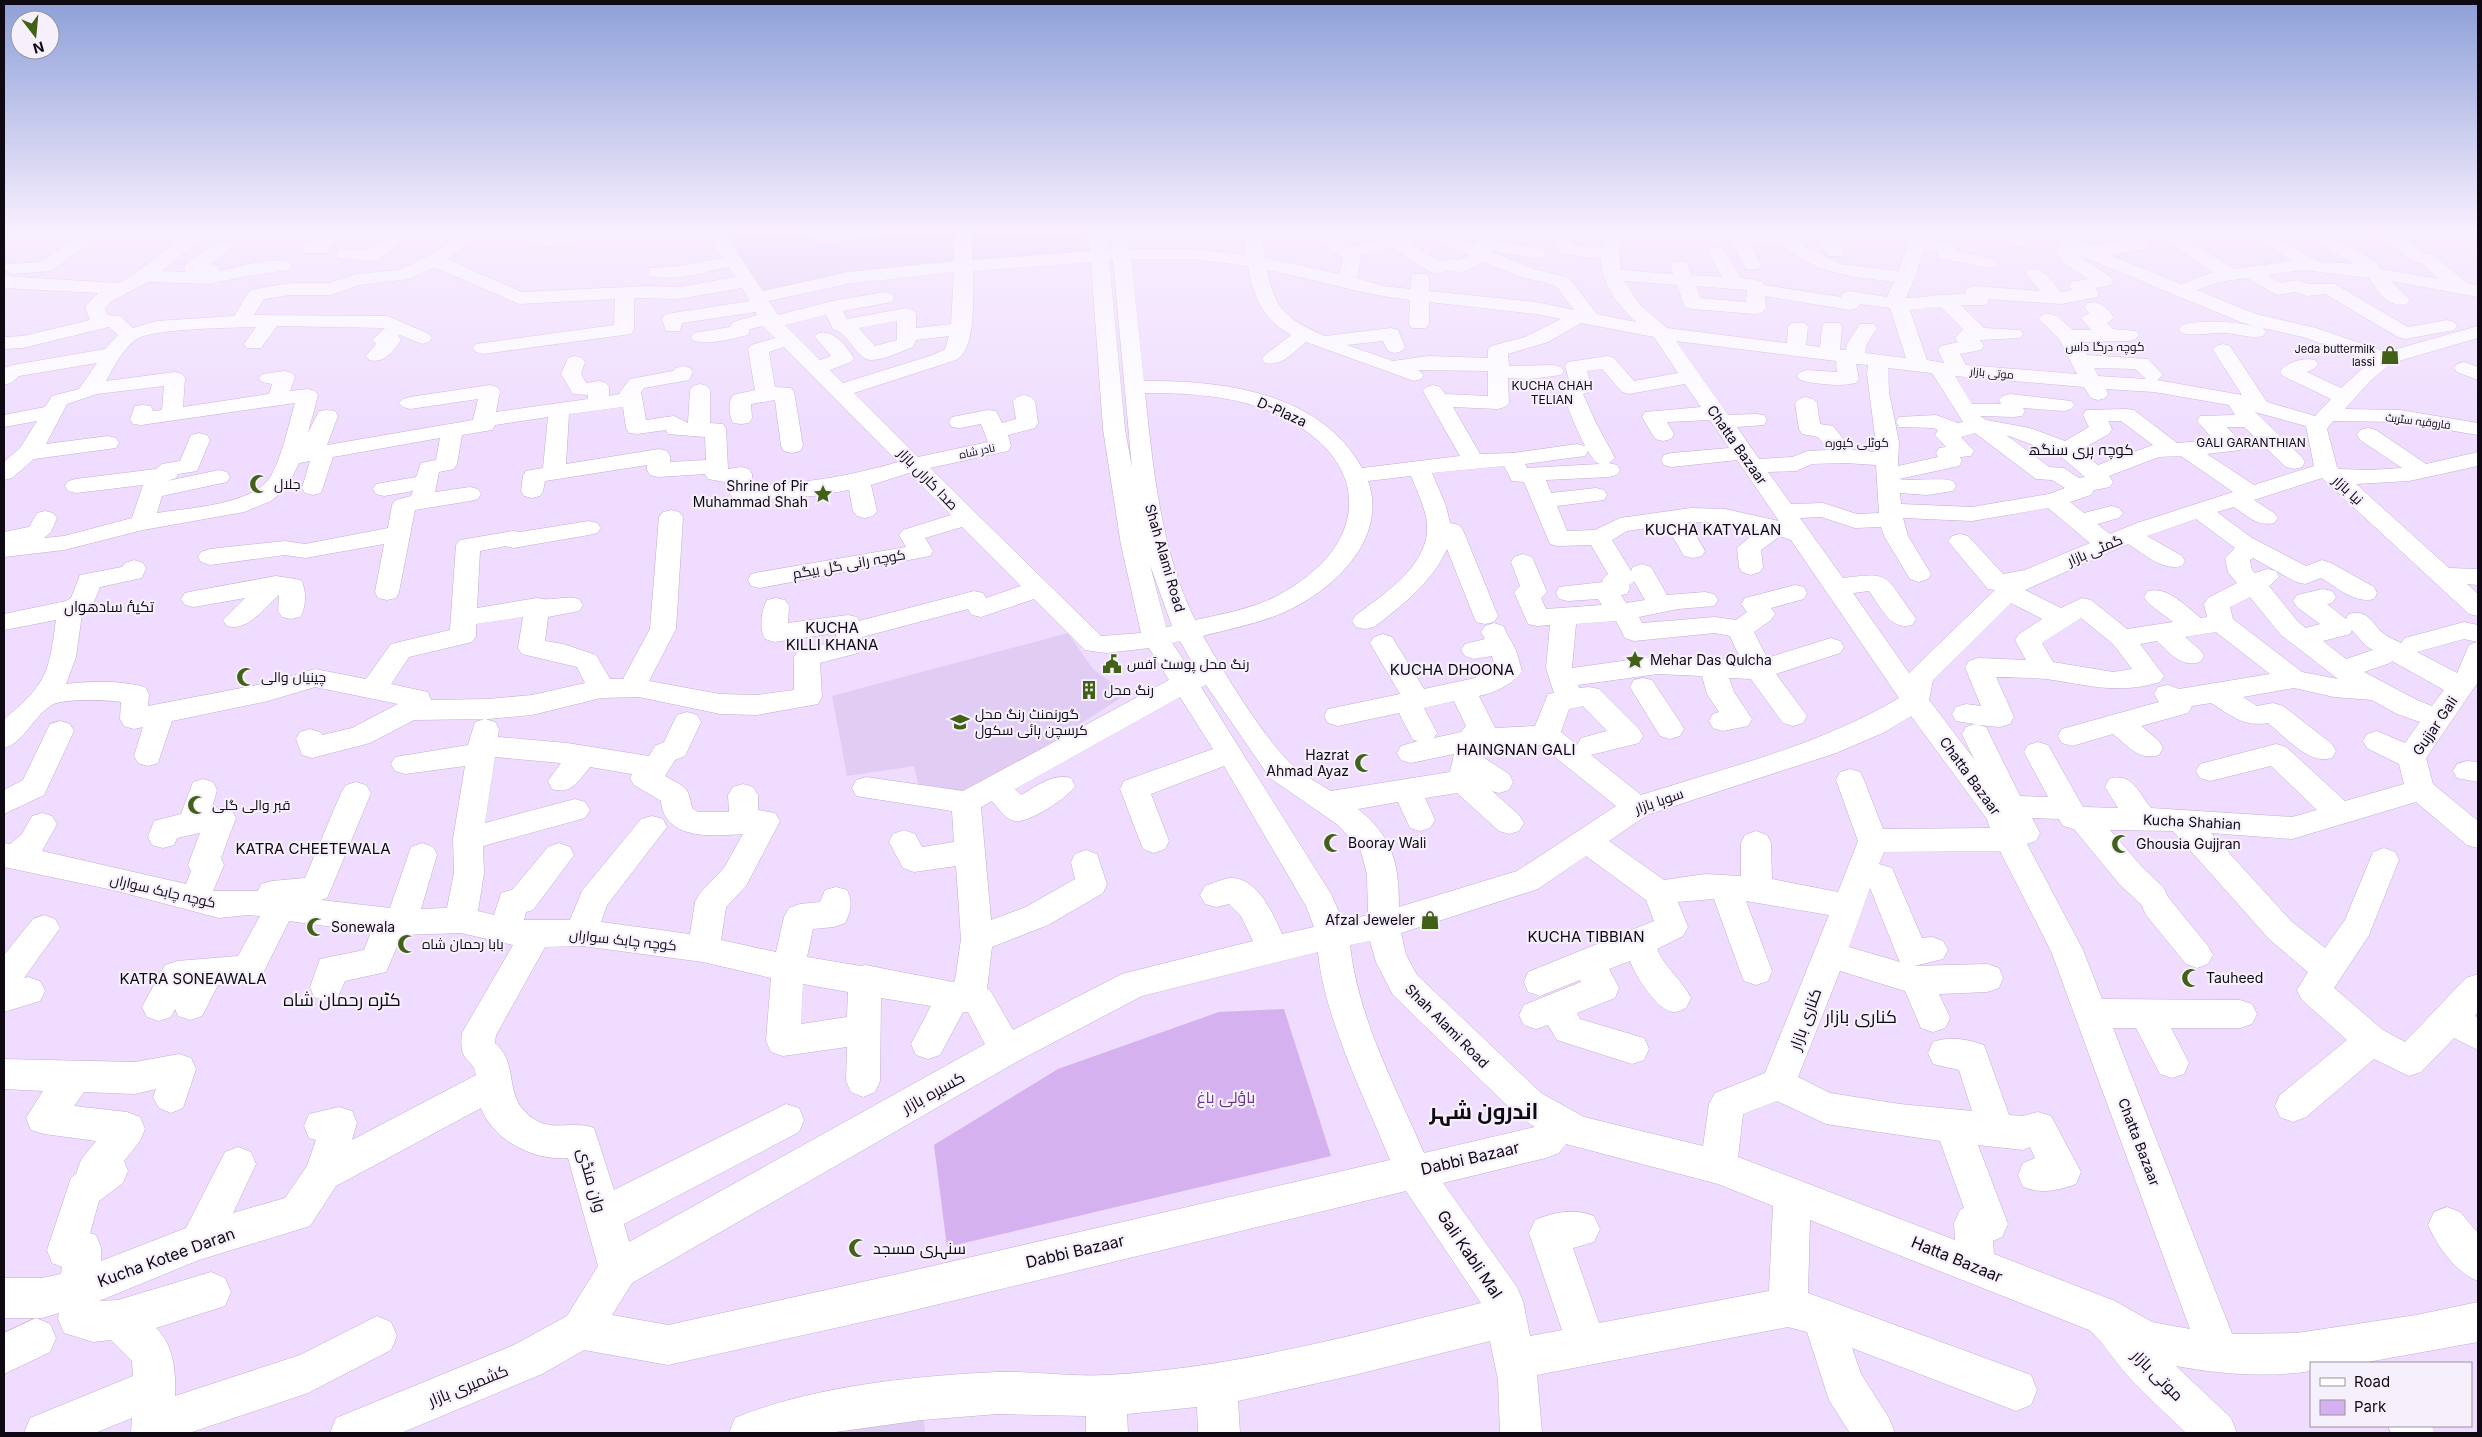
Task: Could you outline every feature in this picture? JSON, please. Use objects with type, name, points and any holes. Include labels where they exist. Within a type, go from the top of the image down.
[{"type":"street","points":[[101,323],[95,307],[103,298]]},
{"type":"street","points":[[242,320],[255,298]]},
{"type":"street","points":[[353,305],[360,298]]},
{"type":"street","points":[[483,348],[624,330],[625,298]]},
{"type":"street","points":[[714,298],[762,305],[886,307],[906,314],[906,343],[871,354],[846,324]]},
{"type":"street","name":"صدا کاراں بازار","points":[[757,298],[788,340],[792,366],[840,391],[1094,644],[1118,644],[1188,630]]},
{"type":"street","name":"موتی بازار","points":[[762,305],[784,298]]},
{"type":"street","points":[[884,298],[886,307]]},
{"type":"street","points":[[840,391],[866,374],[940,359],[953,352],[959,336],[962,298]]},
{"type":"street","name":"Shah Alami Road","points":[[1114,298],[1114,429],[1133,545],[1155,637],[1230,753],[1320,903],[1333,935],[1337,978],[1352,1024],[1413,1171]]},
{"type":"street","name":"Shah Alami Road","points":[[1121,298],[1134,387],[1136,425],[1150,519],[1170,585],[1188,630],[1211,672],[1271,760],[1303,789],[1327,803],[1362,829],[1376,848],[1383,871],[1384,925],[1391,960],[1406,985],[1523,1099],[1561,1124]]},
{"type":"street","points":[[1267,298],[1270,307],[1282,321],[1304,334],[1323,341],[1394,357],[1428,362],[1498,362],[1528,344],[1584,317],[1574,298]]},
{"type":"street","name":"موتی بازار","points":[[1367,298],[1381,310],[1414,298]]},
{"type":"street","points":[[1419,324],[1420,298]]},
{"type":"street","name":"موتی بازار","points":[[1440,298],[1536,308],[1660,332],[1784,349],[1844,360],[1879,361],[2001,374],[2104,401],[2154,386],[2237,400],[2255,414]]},
{"type":"street","points":[[1623,298],[1631,309],[1660,332]]},
{"type":"street","points":[[1690,298],[1692,306],[1756,308],[1756,298]]},
{"type":"street","points":[[1799,298],[1813,301],[1853,299],[1898,304],[1936,312],[1979,334]]},
{"type":"street","points":[[1896,298],[1898,304],[1964,409],[1980,427],[2034,476],[2056,472],[2086,480],[2156,452],[2232,445],[2208,421],[2196,414],[2170,407]]},
{"type":"street","points":[[1936,312],[1979,301],[1977,298]]},
{"type":"street","points":[[2199,298],[2250,319],[2309,332],[2384,359]]},
{"type":"street","points":[[2212,304],[2229,298]]},
{"type":"street","points":[[2345,298],[2405,333],[2455,324],[2476,333]]},
{"type":"street","points":[[720,299],[682,304],[678,322],[762,305]]},
{"type":"street","points":[[701,338],[727,339],[741,331],[740,326],[762,305]]},
{"type":"street","points":[[832,306],[840,325],[886,307]]},
{"type":"street","points":[[2094,307],[2104,318],[2091,318],[2107,335]]},
{"type":"street","points":[[2049,319],[2067,336],[2104,401],[2180,450],[2243,496],[2266,518]]},
{"type":"street","points":[[4,343],[23,342],[113,320],[129,335]]},
{"type":"street","points":[[4,473],[28,453],[60,400],[86,393],[91,389],[112,354],[129,335],[156,327],[242,320],[271,320],[388,322],[422,338]]},
{"type":"street","points":[[254,344],[271,320]]},
{"type":"street","points":[[2189,329],[2226,327],[2255,332],[2269,332],[2278,325]]},
{"type":"street","points":[[1784,349],[1798,326]]},
{"type":"street","points":[[376,356],[390,340],[382,340],[398,327]]},
{"type":"street","points":[[1807,376],[1849,379],[1832,327]]},
{"type":"street","points":[[2347,335],[2394,327]]},
{"type":"street","points":[[1481,461],[1436,396],[1498,403],[1498,328]]},
{"type":"street","points":[[1844,360],[1867,328]]},
{"type":"street","name":"Chatta Bazaar","points":[[1660,332],[1746,459],[1785,524],[1834,586],[1915,702],[2000,814],[2010,823],[2067,950],[2220,1354]]},
{"type":"street","points":[[2208,421],[2255,414],[2324,420],[2344,397],[2384,359],[2476,333]]},
{"type":"street","points":[[1272,359],[1304,334]]},
{"type":"street","points":[[1323,341],[1391,334],[1394,357],[1414,375]]},
{"type":"street","points":[[1550,334],[1576,353],[1608,362],[1629,388],[1690,376]]},
{"type":"street","points":[[1939,368],[1948,350],[1974,346],[1965,338],[1971,338],[1969,334],[2013,339]]},
{"type":"street","points":[[907,335],[959,336]]},
{"type":"street","points":[[2067,336],[2129,335]]},
{"type":"street","points":[[788,340],[758,349],[792,366],[844,358],[825,336]]},
{"type":"street","points":[[2222,350],[2255,414],[2294,462]]},
{"type":"street","points":[[1512,459],[1520,476],[1606,464],[1585,423],[1571,389],[1582,388],[1574,366],[1576,353]]},
{"type":"street","points":[[4,379],[13,371],[112,354]]},
{"type":"street","points":[[2080,361],[2125,359],[2140,363],[2153,376]]},
{"type":"street","points":[[1879,361],[1877,374],[1888,442],[1887,474],[1890,516],[1896,536],[1919,574]]},
{"type":"street","points":[[575,362],[571,374],[580,390],[598,387],[598,404]]},
{"type":"street","points":[[1498,362],[1526,381],[1554,370]]},
{"type":"street","points":[[2308,364],[2290,372],[2344,397]]},
{"type":"street","points":[[766,395],[792,366]]},
{"type":"street","points":[[626,368],[628,399],[637,428],[674,422],[676,429],[699,429],[699,432],[715,429],[716,474],[729,476],[741,474],[741,494],[813,489],[859,481],[914,464]]},
{"type":"street","points":[[628,399],[636,383],[682,376],[682,372]]},
{"type":"street","points":[[1964,409],[2014,411],[2001,374]]},
{"type":"street","points":[[269,378],[285,377],[277,400]]},
{"type":"street","points":[[91,389],[175,378],[172,415]]},
{"type":"street","name":"D-Plaza","points":[[1134,387],[1182,386],[1220,391],[1272,405],[1310,423],[1338,447],[1357,475],[1362,506],[1354,539],[1330,570],[1294,597],[1244,618],[1188,630]]},
{"type":"street","points":[[290,458],[376,443],[377,433],[452,430],[484,425],[490,391],[454,388],[410,403]]},
{"type":"street","points":[[699,429],[700,390]]},
{"type":"street","points":[[741,418],[740,399],[784,392],[792,446]]},
{"type":"street","points":[[4,550],[64,543],[155,527],[236,507],[263,496],[280,481],[290,458],[308,395],[141,419],[143,411]]},
{"type":"street","points":[[484,420],[628,399]]},
{"type":"street","points":[[2010,400],[2061,408],[2104,401]]},
{"type":"street","name":"نادر شاہ","points":[[914,464],[1000,446],[996,432],[1027,423],[1024,401]]},
{"type":"street","points":[[2066,449],[2101,429],[2104,401]]},
{"type":"street","points":[[1806,403],[1810,429],[1830,424],[1845,456]]},
{"type":"street","points":[[554,473],[559,409]]},
{"type":"street","points":[[4,421],[53,412]]},
{"type":"street","points":[[320,481],[317,437],[327,416]]},
{"type":"street","points":[[960,422],[988,416],[996,432]]},
{"type":"street","name":"فاروقیہ سٹریٹ","points":[[2324,420],[2400,416],[2478,429]]},
{"type":"street","points":[[1663,417],[1717,417],[1756,420]]},
{"type":"street","name":"نیا بازار","points":[[2324,420],[2316,427],[2327,468],[2478,608]]},
{"type":"street","points":[[1908,422],[1936,421],[1955,430]]},
{"type":"street","points":[[657,425],[658,470],[717,466]]},
{"type":"street","points":[[1751,567],[1749,548],[1785,524],[1823,510],[1855,521],[1890,516],[1979,521],[2083,490],[2086,480],[2066,449],[2035,435],[1980,427],[1955,430],[1946,435],[1955,452],[1951,461],[1887,474]]},
{"type":"street","points":[[387,592],[404,505],[424,492],[429,468],[446,464],[452,430]]},
{"type":"street","points":[[2368,435],[2421,471]]},
{"type":"street","points":[[154,483],[168,473],[170,469],[189,466],[199,440]]},
{"type":"street","points":[[28,453],[108,443]]},
{"type":"street","points":[[1357,475],[1577,451]]},
{"type":"street","points":[[532,491],[534,476],[659,456]]},
{"type":"street","points":[[1672,460],[1746,459],[1796,464],[1808,458],[1845,456],[1927,488],[1945,486]]},
{"type":"street","name":"گمٹی بازار","points":[[1915,702],[1920,677],[2019,582],[2118,540],[2198,510],[2327,468],[2364,479],[2421,471],[2449,462],[2478,459]]},
{"type":"street","points":[[2264,463],[2294,462],[2327,468]]},
{"type":"street","points":[[1796,464],[1808,482]]},
{"type":"street","points":[[813,489],[812,471],[839,467]]},
{"type":"street","points":[[1366,621],[1401,592],[1423,569],[1440,532],[1437,515],[1419,468]]},
{"type":"street","points":[[1532,474],[1558,539],[1599,537],[1612,532],[1620,524],[1673,517],[1716,515],[1731,510],[1785,524]]},
{"type":"street","points":[[76,486],[219,478]]},
{"type":"street","points":[[859,481],[865,511]]},
{"type":"street","points":[[154,483],[155,527]]},
{"type":"street","points":[[384,489],[470,494]]},
{"type":"street","points":[[1542,501],[1596,495]]},
{"type":"street","points":[[2053,500],[2080,522],[2118,540],[2173,561]]},
{"type":"street","points":[[2198,510],[2252,548],[2266,574],[2264,596],[2289,628],[2358,681],[2407,707],[2439,718]]},
{"type":"street","points":[[2080,522],[2111,513]]},
{"type":"street","points":[[632,688],[663,629],[672,517]]},
{"type":"street","points":[[1673,517],[1693,550]]},
{"type":"street","points":[[4,543],[6,539],[39,532],[45,518]]},
{"type":"street","name":"کوچہ رانی گل بیگم","points":[[760,580],[921,551],[911,535],[967,518]]},
{"type":"street","points":[[373,690],[400,650],[463,636],[468,545],[513,538],[513,541],[589,528]]},
{"type":"street","points":[[1338,716],[1482,686],[1509,671],[1450,530],[1440,532]]},
{"type":"street","points":[[210,557],[285,548],[305,550],[397,534]]},
{"type":"street","points":[[1523,562],[1535,592],[1526,592],[1537,618],[1606,590],[1618,588],[1614,580],[1623,579],[1599,537]]},
{"type":"street","points":[[1960,541],[1997,583],[2032,577]]},
{"type":"street","points":[[2252,548],[2237,558],[2240,572],[2305,576],[2322,568],[2365,593]]},
{"type":"street","points":[[2217,627],[2217,604],[2266,574],[2299,548]]},
{"type":"street","points":[[236,620],[275,585],[305,550]]},
{"type":"street","points":[[233,591],[248,551]]},
{"type":"street","points":[[1642,572],[1660,605]]},
{"type":"street","points":[[2442,576],[2478,577]]},
{"type":"street","points":[[4,622],[78,603],[131,579]]},
{"type":"street","points":[[1834,586],[1876,582],[1903,618]]},
{"type":"street","points":[[194,599],[275,585],[292,586],[291,611]]},
{"type":"street","points":[[849,632],[974,599],[981,609],[1037,589]]},
{"type":"street","points":[[1606,590],[1634,632],[1715,625],[1740,629],[1762,614],[1754,604],[1795,593]]},
{"type":"street","points":[[2009,592],[2060,618]]},
{"type":"street","points":[[2157,597],[2217,627],[2294,678],[2334,688],[2377,692]]},
{"type":"street","points":[[2303,638],[2341,628],[2306,601],[2323,597]]},
{"type":"street","points":[[1566,605],[1621,612],[1705,600]]},
{"type":"street","points":[[5,727],[38,702],[62,664],[69,613],[78,603]]},
{"type":"street","points":[[536,611],[570,605]]},
{"type":"street","points":[[1566,605],[1559,668],[1566,689]]},
{"type":"street","points":[[464,618],[537,606],[531,648],[563,653],[587,661],[601,689]]},
{"type":"street","points":[[410,710],[488,709],[532,705],[601,689],[632,688],[720,704],[757,705],[808,697],[806,657],[849,647],[848,622],[774,632],[776,606]]},
{"type":"street","points":[[2044,670],[2028,640],[2060,618],[2082,606],[2122,638],[2178,706],[2072,736]]},
{"type":"street","points":[[2358,620],[2375,640],[2472,674]]},
{"type":"street","points":[[2122,638],[2217,627],[2274,636]]},
{"type":"street","points":[[1740,629],[1759,670],[1794,716]]},
{"type":"street","points":[[2414,644],[2464,630],[2478,634]]},
{"type":"street","points":[[2162,632],[2191,656]]},
{"type":"street","points":[[1474,650],[1497,646],[1494,633]]},
{"type":"street","points":[[1382,643],[1412,701],[1417,743],[1467,761],[1499,782]]},
{"type":"street","points":[[1546,735],[1558,701],[1566,689],[1625,668],[1658,664],[1759,670],[1831,647]]},
{"type":"street","points":[[2343,669],[2381,657]]},
{"type":"street","points":[[1712,667],[1720,694],[1738,719],[1723,721]]},
{"type":"street","points":[[2010,823],[1971,724],[2000,717],[1978,668],[2044,670],[2113,681],[2152,676]]},
{"type":"street","points":[[866,788],[966,802],[1185,683],[1211,672]]},
{"type":"street","name":"Gujjar Gali","points":[[2421,790],[2412,758],[2414,751],[2472,674]]},
{"type":"street","points":[[38,702],[99,690],[136,694],[134,719],[161,712],[268,692],[315,678],[418,699],[410,710],[360,736],[316,751]]},
{"type":"street","points":[[2173,700],[2294,678]]},
{"type":"street","points":[[1566,689],[1589,696],[1629,736],[1591,745]]},
{"type":"street","points":[[1463,690],[1481,728],[1467,761]]},
{"type":"street","points":[[2214,692],[2253,716],[2273,713],[2322,751]]},
{"type":"street","points":[[1610,716],[1649,697],[1670,729]]},
{"type":"street","name":"سوہا بازار","points":[[1333,935],[1384,925],[1528,880],[1637,807],[1826,746],[1874,725],[1915,702]]},
{"type":"street","points":[[460,920],[469,873],[468,838],[488,709]]},
{"type":"street","points":[[148,756],[161,712]]},
{"type":"street","points":[[405,764],[481,749],[584,756],[655,757],[675,749],[687,722]]},
{"type":"street","points":[[2118,723],[2149,748]]},
{"type":"street","points":[[4,802],[34,787],[60,731]]},
{"type":"street","points":[[1327,803],[1406,790],[1467,761],[1546,735]]},
{"type":"street","points":[[1546,735],[1637,807]]},
{"type":"street","points":[[2377,741],[2412,758]]},
{"type":"street","points":[[2038,752],[2076,813],[2131,876],[2152,896],[2157,906],[2197,955]]},
{"type":"street","points":[[1154,841],[1131,778],[1230,753]]},
{"type":"street","points":[[2210,771],[2276,754],[2340,814]]},
{"type":"street","points":[[562,781],[584,756]]},
{"type":"street","points":[[655,757],[644,778],[676,796],[676,808],[684,819],[698,824],[743,809],[765,821],[758,831],[740,870],[711,902],[703,949]]},
{"type":"street","points":[[1467,761],[1509,823]]},
{"type":"street","points":[[1850,780],[1873,840]]},
{"type":"street","points":[[995,786],[1018,811],[1061,786]]},
{"type":"street","points":[[2119,787],[2142,820]]},
{"type":"street","points":[[194,822],[203,790]]},
{"type":"street","points":[[1406,790],[1420,820]]},
{"type":"street","points":[[2421,790],[2478,837]]},
{"type":"street","name":"Kucha Shahian","points":[[1873,840],[2076,813],[2142,820],[2181,820],[2292,828],[2421,790]]},
{"type":"street","points":[[248,902],[251,894],[316,889],[356,793]]},
{"type":"street","points":[[928,1044],[962,997],[977,940],[966,802]]},
{"type":"street","points":[[468,838],[575,810]]},
{"type":"street","points":[[163,837],[165,829],[221,818],[203,865],[209,865],[195,898]]},
{"type":"street","points":[[2181,820],[2280,930],[2328,970]]},
{"type":"street","points":[[9,857],[33,842],[42,824]]},
{"type":"street","points":[[582,933],[593,900],[652,827]]},
{"type":"street","points":[[1586,840],[1659,893],[1672,928],[1587,963],[1603,988],[1543,1001],[1569,1030],[1632,1049]]},
{"type":"street","name":"کناری بازار","points":[[1778,1084],[1799,1038],[1828,954],[1873,840]]},
{"type":"street","points":[[904,842],[914,860],[969,852]]},
{"type":"street","points":[[1756,843],[1757,889]]},
{"type":"street","points":[[326,986],[332,969],[375,962],[395,921],[409,902],[422,855]]},
{"type":"street","name":"وان منڈی","points":[[558,855],[522,901],[512,902],[521,932],[479,1033],[478,1048],[491,1061],[499,1109],[521,1131],[550,1143],[581,1140],[618,1269]]},
{"type":"street","name":"کوچہ چابک سواراں","points":[[9,857],[219,905],[248,902],[395,921],[460,920],[521,932],[582,933],[703,949],[788,968],[865,979],[962,997]]},
{"type":"street","points":[[2384,860],[2358,926],[2314,990],[2371,1041],[2409,1061],[2465,1027],[2478,988]]},
{"type":"street","points":[[977,940],[1036,916],[1092,884],[1086,862]]},
{"type":"street","points":[[1861,872],[1881,877],[1912,952],[1932,950]]},
{"type":"street","points":[[1659,893],[1677,888],[1757,889],[1847,906]]},
{"type":"street","points":[[1726,888],[1741,935],[1756,971]]},
{"type":"street","points":[[1216,895],[1231,890],[1245,897],[1256,911],[1273,949]]},
{"type":"street","points":[[836,899],[834,914],[800,917],[788,968],[783,1041],[864,1030]]},
{"type":"street","points":[[175,1007],[208,972],[248,969],[282,906]]},
{"type":"street","points":[[12,989],[44,928]]},
{"type":"street","name":"کسیرہ بازار","points":[[618,1269],[1006,1050],[1134,984],[1333,935]]},
{"type":"street","points":[[1639,943],[1649,969],[1674,998]]},
{"type":"street","points":[[1828,954],[1917,981],[1987,978]]},
{"type":"street","points":[[863,1081],[865,979]]},
{"type":"street","points":[[1917,981],[1933,1018]]},
{"type":"street","points":[[962,997],[978,1000],[1006,1050]]},
{"type":"street","points":[[2090,1013],[2240,1014]]},
{"type":"street","points":[[2146,1013],[2172,1063]]},
{"type":"street","points":[[2294,1106],[2371,1041]]},
{"type":"street","points":[[1945,1053],[1972,1056],[1996,1130]]},
{"type":"street","points":[[4,1074],[135,1078],[179,1069],[171,1097]]},
{"type":"street","points":[[74,1076],[44,1118],[127,1129],[94,1172],[110,1171],[84,1190],[66,1250],[82,1248],[82,1288],[78,1319],[93,1322],[118,1320],[211,1292]]},
{"type":"street","name":"Kucha Kotee Daran","points":[[5,1304],[42,1298],[82,1288],[200,1241],[298,1213],[323,1174],[495,1083]]},
{"type":"street","points":[[1718,1168],[1727,1104],[1778,1084],[1826,1108],[1900,1120],[2022,1133],[2038,1128],[2063,1172],[2036,1174]]},
{"type":"street","points":[[602,1216],[786,1120]]},
{"type":"street","points":[[322,1126],[339,1123],[323,1174]]},
{"type":"street","name":"Hatta Bazaar","points":[[1561,1124],[1593,1138],[1718,1168],[1792,1195],[1899,1235],[1975,1268],[2101,1315],[2147,1340],[2220,1354],[2364,1353],[2416,1335],[2478,1322]]},
{"type":"street","name":"Dabbi Bazaar","points":[[582,1330],[668,1345],[898,1294],[1546,1141],[1561,1124]]},
{"type":"street","points":[[1953,1126],[1989,1224],[1973,1223],[1975,1268]]},
{"type":"street","points":[[200,1241],[238,1164]]},
{"type":"street","name":"Gali Kabli Mal","points":[[1413,1171],[1503,1300],[1518,1380],[1521,1433]]},
{"type":"street","points":[[1792,1195],[1805,1312],[1844,1385],[1874,1433]]},
{"type":"street","points":[[2447,1225],[2478,1262]]},
{"type":"street","points":[[1582,1229],[1548,1233],[1587,1345]]},
{"type":"street","points":[[582,1330],[618,1269]]},
{"type":"street","points":[[1515,1359],[1587,1345],[1805,1312],[2016,1390]]},
{"type":"street","name":"موتی بازار","points":[[2101,1315],[2143,1363],[2216,1433]]},
{"type":"street","points":[[750,1433],[838,1410],[922,1399],[998,1393],[1107,1414],[1216,1385],[1354,1355],[1506,1318]]},
{"type":"street","points":[[118,1320],[151,1351],[153,1414]]},
{"type":"street","name":"کشمیری بازار","points":[[357,1432],[528,1360],[582,1330]]},
{"type":"street","points":[[45,1433],[153,1414],[181,1415],[308,1373],[377,1336]]},
{"type":"street","points":[[1216,1385],[1219,1433]]},
{"type":"shaded area","name":"گورنمنٹ رنگ محل کرسچن ہائی سکول","points":[[1068,633],[1093,669],[1127,694],[969,795],[919,787],[914,766],[847,776],[832,696]]},
{"type":"shaded area","points":[[922,1399],[925,1433],[780,1433]]},
{"type":"green space","name":"باؤلی باغ","points":[[1284,1009],[1331,1156],[947,1247],[934,1145],[1058,1069],[1219,1012]]},
{"type":"place","name":"Jeda buttermilk lassi","points":[[2390,355]]},
{"type":"place","name":"جلال","points":[[259,484]]},
{"type":"place","name":"Shrine of Pir Muhammad Shah","points":[[823,494]]},
{"type":"place","name":"Mehar Das Qulcha","points":[[1635,660]]},
{"type":"place","name":"رنگ محل پوسٹ آفس","points":[[1112,664]]},
{"type":"place","name":"چینیاں والی","points":[[246,677]]},
{"type":"place","name":"رنگ محل","points":[[1089,690]]},
{"type":"place","name":"گورنمنٹ رنگ محل کرسچن ہائی سکول","points":[[960,722]]},
{"type":"place","name":"Hazrat Ahmad Ayaz","points":[[1364,763]]},
{"type":"place","name":"قبر والی گلی","points":[[197,805]]},
{"type":"place","name":"Booray Wali","points":[[1333,843]]},
{"type":"place","name":"Ghousia Gujjran","points":[[2121,844]]},
{"type":"place","name":"Afzal Jeweler","points":[[1430,920]]},
{"type":"place","name":"Sonewala","points":[[316,927]]},
{"type":"place","name":"بابا رحمان شاہ","points":[[407,944]]},
{"type":"place","name":"Tauheed","points":[[2191,978]]},
{"type":"place","name":"سنہری مسجد","points":[[858,1248]]},
{"type":"district","name":"کوچہ درگا داس","points":[[2105,347]]},
{"type":"district","name":"KUCHA CHAH TELIAN","points":[[1552,393]]},
{"type":"district","name":"کوٹلی کپورہ","points":[[1857,443]]},
{"type":"district","name":"GALI GARANTHIAN","points":[[2251,443]]},
{"type":"district","name":"کوچہ ہری سنگھ","points":[[2081,450]]},
{"type":"district","name":"KUCHA KATYALAN","points":[[1713,530]]},
{"type":"district","name":"تکیۂ سادھواں","points":[[109,607]]},
{"type":"district","name":"KUCHA KILLI KHANA","points":[[832,636]]},
{"type":"district","name":"KUCHA DHOONA","points":[[1452,670]]},
{"type":"district","name":"HAINGNAN GALI","points":[[1516,750]]},
{"type":"district","name":"KATRA CHEETEWALA","points":[[313,849]]},
{"type":"district","name":"KUCHA TIBBIAN","points":[[1586,937]]},
{"type":"district","name":"KATRA SONEAWALA","points":[[193,979]]},
{"type":"district","name":"کٹرہ رحمان شاہ","points":[[342,1000]]},
{"type":"district","name":"کناری بازار","points":[[1861,1017]]},
{"type":"district","name":"اندرون شہر","points":[[1484,1111]]}]
